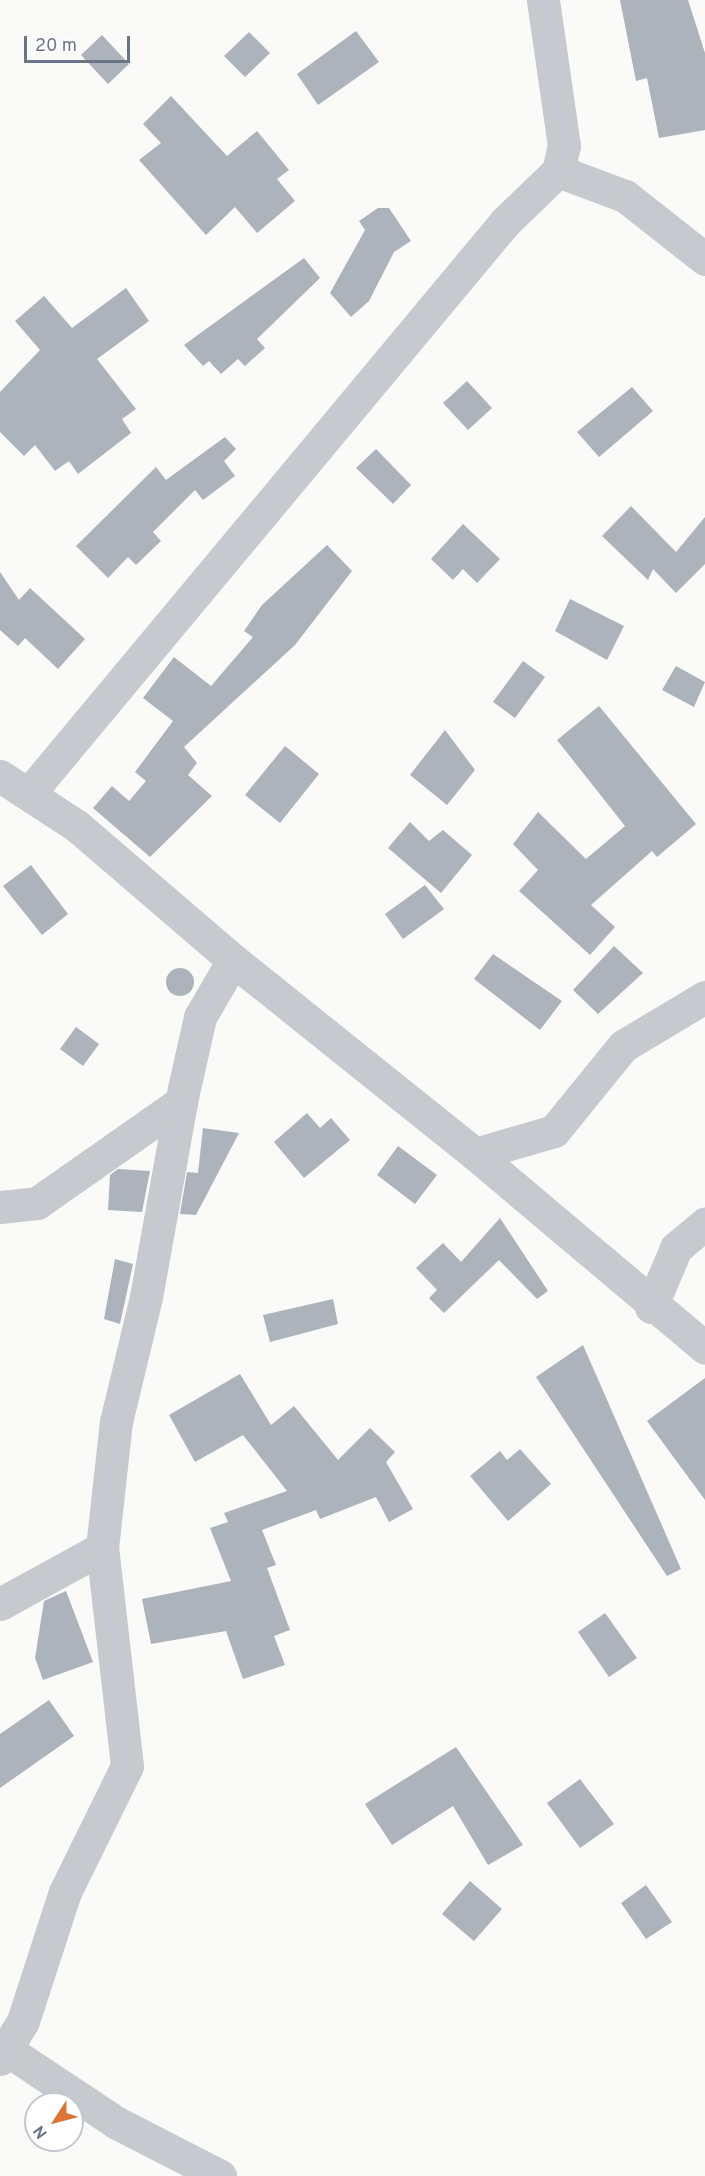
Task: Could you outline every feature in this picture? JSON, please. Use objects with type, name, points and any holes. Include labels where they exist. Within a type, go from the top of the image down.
[{"type":"street","points":[[31,791],[506,222],[558,171],[564,146],[543,0]]},
{"type":"street","points":[[558,171],[625,196],[705,259]]},
{"type":"street","points":[[0,776],[31,791],[232,960],[475,1154],[651,1308],[705,1348]]},
{"type":"street","points":[[220,2176],[117,2122],[3,2054],[23,2021],[65,1892],[127,1767],[102,1548],[116,1422],[146,1297],[181,1102],[200,1017],[232,960]]},
{"type":"street","points":[[475,1154],[554,1131],[623,1046],[705,996]]},
{"type":"street","points":[[0,1207],[37,1203],[181,1102]]},
{"type":"street","points":[[651,1308],[676,1248],[705,1224]]},
{"type":"street","points":[[0,1604],[102,1548]]},
{"type":"building","points":[[620,0],[688,0],[705,53],[705,130],[659,138],[647,78],[636,81]]},
{"type":"building","points":[[356,31],[379,62],[318,105],[297,74]]},
{"type":"building","points":[[249,32],[270,53],[245,77],[224,56]]},
{"type":"building","points":[[102,35],[129,64],[108,84],[81,55]]},
{"type":"building","points":[[171,96],[227,156],[257,131],[289,170],[277,179],[295,201],[257,233],[235,207],[206,235],[139,160],[161,143],[143,124]]},
{"type":"building","points":[[378,208],[389,208],[411,241],[394,252],[369,301],[351,317],[330,293],[365,230],[359,221]]},
{"type":"building","points":[[304,258],[320,278],[257,339],[265,348],[245,366],[238,359],[221,374],[209,361],[203,366],[184,345]]},
{"type":"building","points":[[126,288],[149,321],[97,359],[136,409],[122,419],[131,433],[78,474],[69,461],[55,471],[35,445],[24,456],[0,432],[0,392],[40,350],[15,321],[44,296],[72,328]]},
{"type":"building","points":[[467,381],[492,408],[468,430],[443,403]]},
{"type":"building","points":[[632,387],[653,411],[599,457],[577,432]]},
{"type":"building","points":[[225,437],[236,449],[224,461],[235,476],[203,500],[195,490],[153,532],[161,541],[136,565],[128,557],[108,578],[76,546],[156,467],[166,480]]},
{"type":"building","points":[[376,449],[411,485],[393,504],[356,468]]},
{"type":"building","points":[[631,506],[676,552],[705,517],[705,564],[676,593],[653,569],[648,580],[602,536]]},
{"type":"building","points":[[463,524],[500,559],[477,583],[463,569],[453,580],[431,559]]},
{"type":"building","points":[[327,545],[352,571],[295,645],[184,747],[197,763],[188,775],[212,796],[150,857],[93,808],[112,786],[129,801],[146,781],[135,772],[173,721],[143,698],[174,657],[211,686],[253,637],[244,631],[262,605]]},
{"type":"building","points":[[0,572],[19,600],[30,588],[85,639],[58,669],[25,638],[18,646],[0,630]]},
{"type":"building","points":[[570,599],[624,626],[607,660],[555,631]]},
{"type":"building","points":[[523,661],[545,677],[515,718],[493,702]]},
{"type":"building","points":[[676,666],[705,682],[694,707],[662,690]]},
{"type":"building","points":[[599,706],[696,824],[657,857],[652,851],[591,905],[615,927],[590,955],[519,891],[538,870],[513,844],[538,812],[586,859],[625,826],[557,740]]},
{"type":"building","points":[[445,730],[475,770],[447,805],[410,775]]},
{"type":"building","points":[[285,746],[319,774],[280,823],[245,795]]},
{"type":"building","points":[[410,822],[429,841],[443,830],[472,855],[441,893],[388,848]]},
{"type":"building","points":[[31,865],[68,914],[42,935],[3,886]]},
{"type":"building","points":[[425,885],[444,909],[403,939],[385,914]]},
{"type":"building","points":[[614,946],[643,973],[598,1014],[573,990]]},
{"type":"building","points":[[493,954],[562,1001],[540,1030],[474,979]]},
{"type":"building","points":[[180,968],[190,972],[194,982],[190,992],[180,996],[170,992],[166,982],[170,972]]},
{"type":"building","points":[[76,1027],[99,1044],[83,1066],[60,1049]]},
{"type":"building","points":[[307,1113],[320,1128],[331,1118],[350,1140],[304,1178],[274,1142]]},
{"type":"building","points":[[203,1128],[239,1133],[196,1215],[180,1214],[187,1172],[198,1173]]},
{"type":"building","points":[[398,1146],[437,1175],[415,1204],[377,1175]]},
{"type":"building","points":[[118,1169],[150,1171],[142,1212],[108,1210],[110,1175]]},
{"type":"building","points":[[500,1218],[548,1291],[537,1299],[499,1260],[444,1313],[429,1298],[437,1290],[416,1268],[443,1243],[461,1262]]},
{"type":"building","points":[[115,1259],[133,1264],[120,1324],[104,1319]]},
{"type":"building","points":[[333,1299],[338,1324],[270,1342],[263,1315]]},
{"type":"building","points":[[583,1345],[681,1569],[667,1576],[536,1377]]},
{"type":"building","points":[[240,1374],[271,1425],[294,1406],[338,1460],[370,1428],[395,1452],[386,1462],[413,1509],[389,1522],[376,1497],[320,1519],[316,1510],[262,1530],[276,1565],[267,1568],[290,1630],[274,1636],[285,1665],[243,1679],[226,1631],[151,1644],[142,1599],[231,1581],[210,1528],[228,1522],[224,1513],[287,1491],[243,1435],[195,1462],[169,1415]]},
{"type":"building","points":[[705,1378],[705,1500],[647,1421]]},
{"type":"building","points":[[520,1449],[551,1484],[508,1521],[470,1476],[500,1451],[507,1460]]},
{"type":"building","points":[[66,1591],[93,1662],[43,1680],[35,1658],[44,1601]]},
{"type":"building","points":[[605,1613],[637,1658],[609,1677],[578,1632]]},
{"type":"building","points":[[49,1700],[74,1736],[0,1788],[0,1734]]},
{"type":"building","points":[[456,1747],[523,1845],[488,1865],[453,1806],[392,1845],[365,1804]]},
{"type":"building","points":[[580,1779],[614,1824],[580,1848],[547,1803]]},
{"type":"building","points":[[470,1881],[502,1909],[474,1941],[442,1914]]},
{"type":"building","points":[[646,1885],[672,1922],[646,1939],[621,1903]]}]
